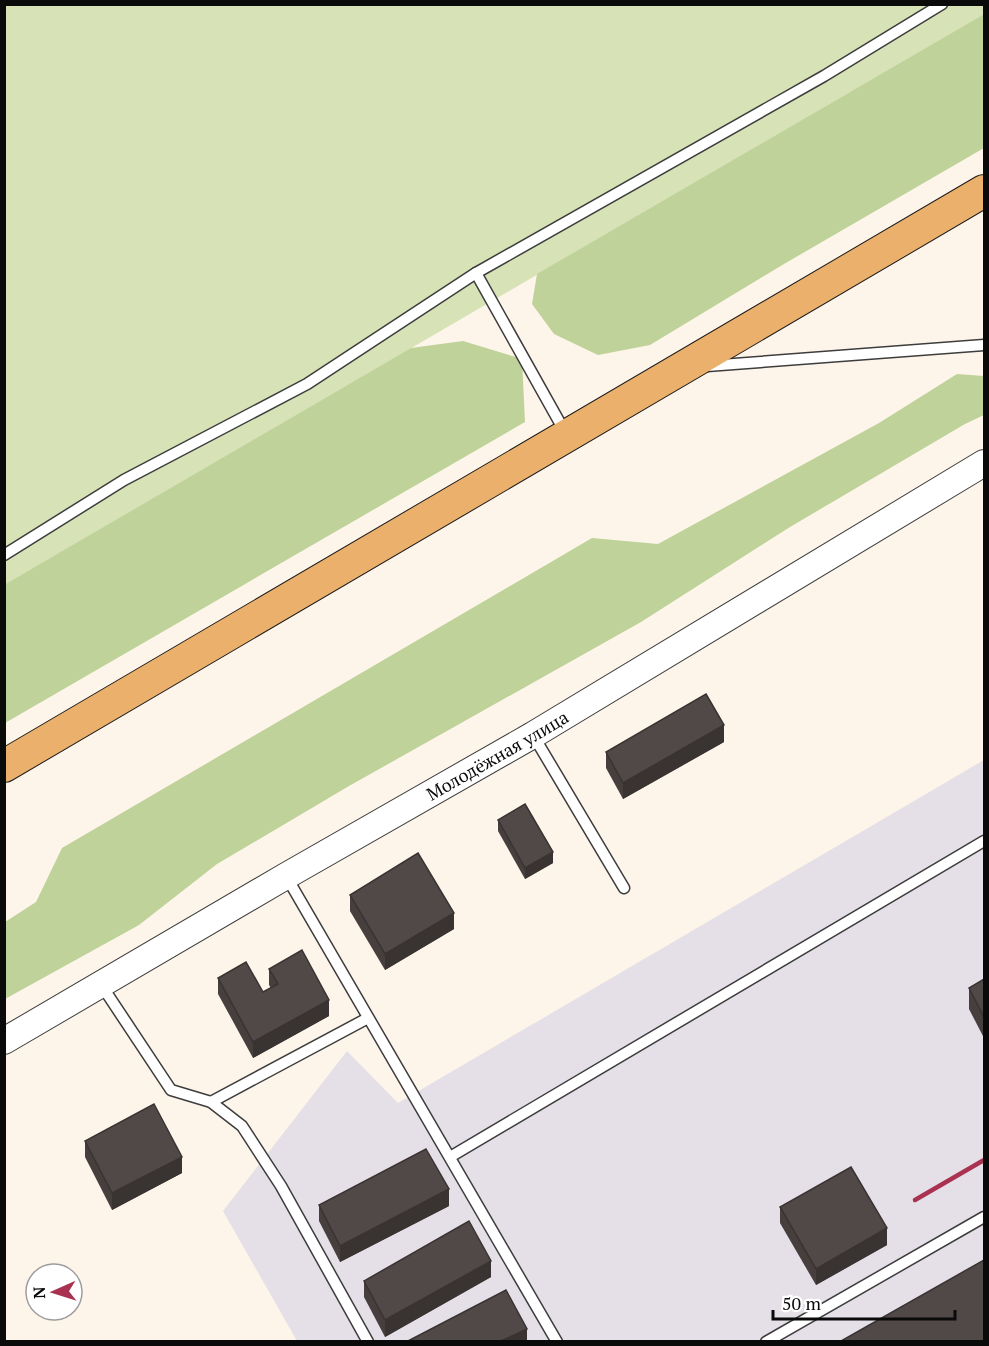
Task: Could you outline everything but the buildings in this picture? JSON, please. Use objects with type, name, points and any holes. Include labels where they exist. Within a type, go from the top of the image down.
[{"type":"main road","points":[[4,766],[984,191]]},
{"type":"street","name":"Молодёжная улица","points":[[4,1041],[100,983],[533,735],[984,463]]},
{"type":"lane","points":[[4,555],[124,480],[307,384],[476,273],[824,76],[942,4]]},
{"type":"lane","points":[[476,273],[567,437]]},
{"type":"lane","points":[[686,367],[984,345]]},
{"type":"lane","points":[[533,735],[624,888]]},
{"type":"lane","points":[[450,1157],[984,841]]},
{"type":"lane","points":[[286,876],[557,1341]]},
{"type":"lane","points":[[100,983],[171,1090],[211,1102],[242,1126],[281,1186],[368,1341]]},
{"type":"lane","points":[[211,1102],[368,1018]]},
{"type":"lane","points":[[766,1341],[984,1217]]},
{"type":"shaded area","points":[[984,760],[984,1341],[297,1341],[223,1211],[347,1051],[398,1103]]},
{"type":"green space","points":[[984,4],[984,14],[5,585],[4,5]]},
{"type":"green space","points":[[984,14],[984,148],[650,345],[598,355],[554,334],[532,304],[537,274]]},
{"type":"green space","points":[[463,341],[522,359],[525,422],[5,723],[4,585],[411,348]]},
{"type":"green space","points":[[957,374],[984,376],[984,415],[790,527],[641,622],[349,786],[217,864],[139,925],[5,999],[5,922],[36,902],[62,848],[592,538],[658,544],[879,423]]},
{"type":"railway","points":[[915,1200],[984,1160]]}]
